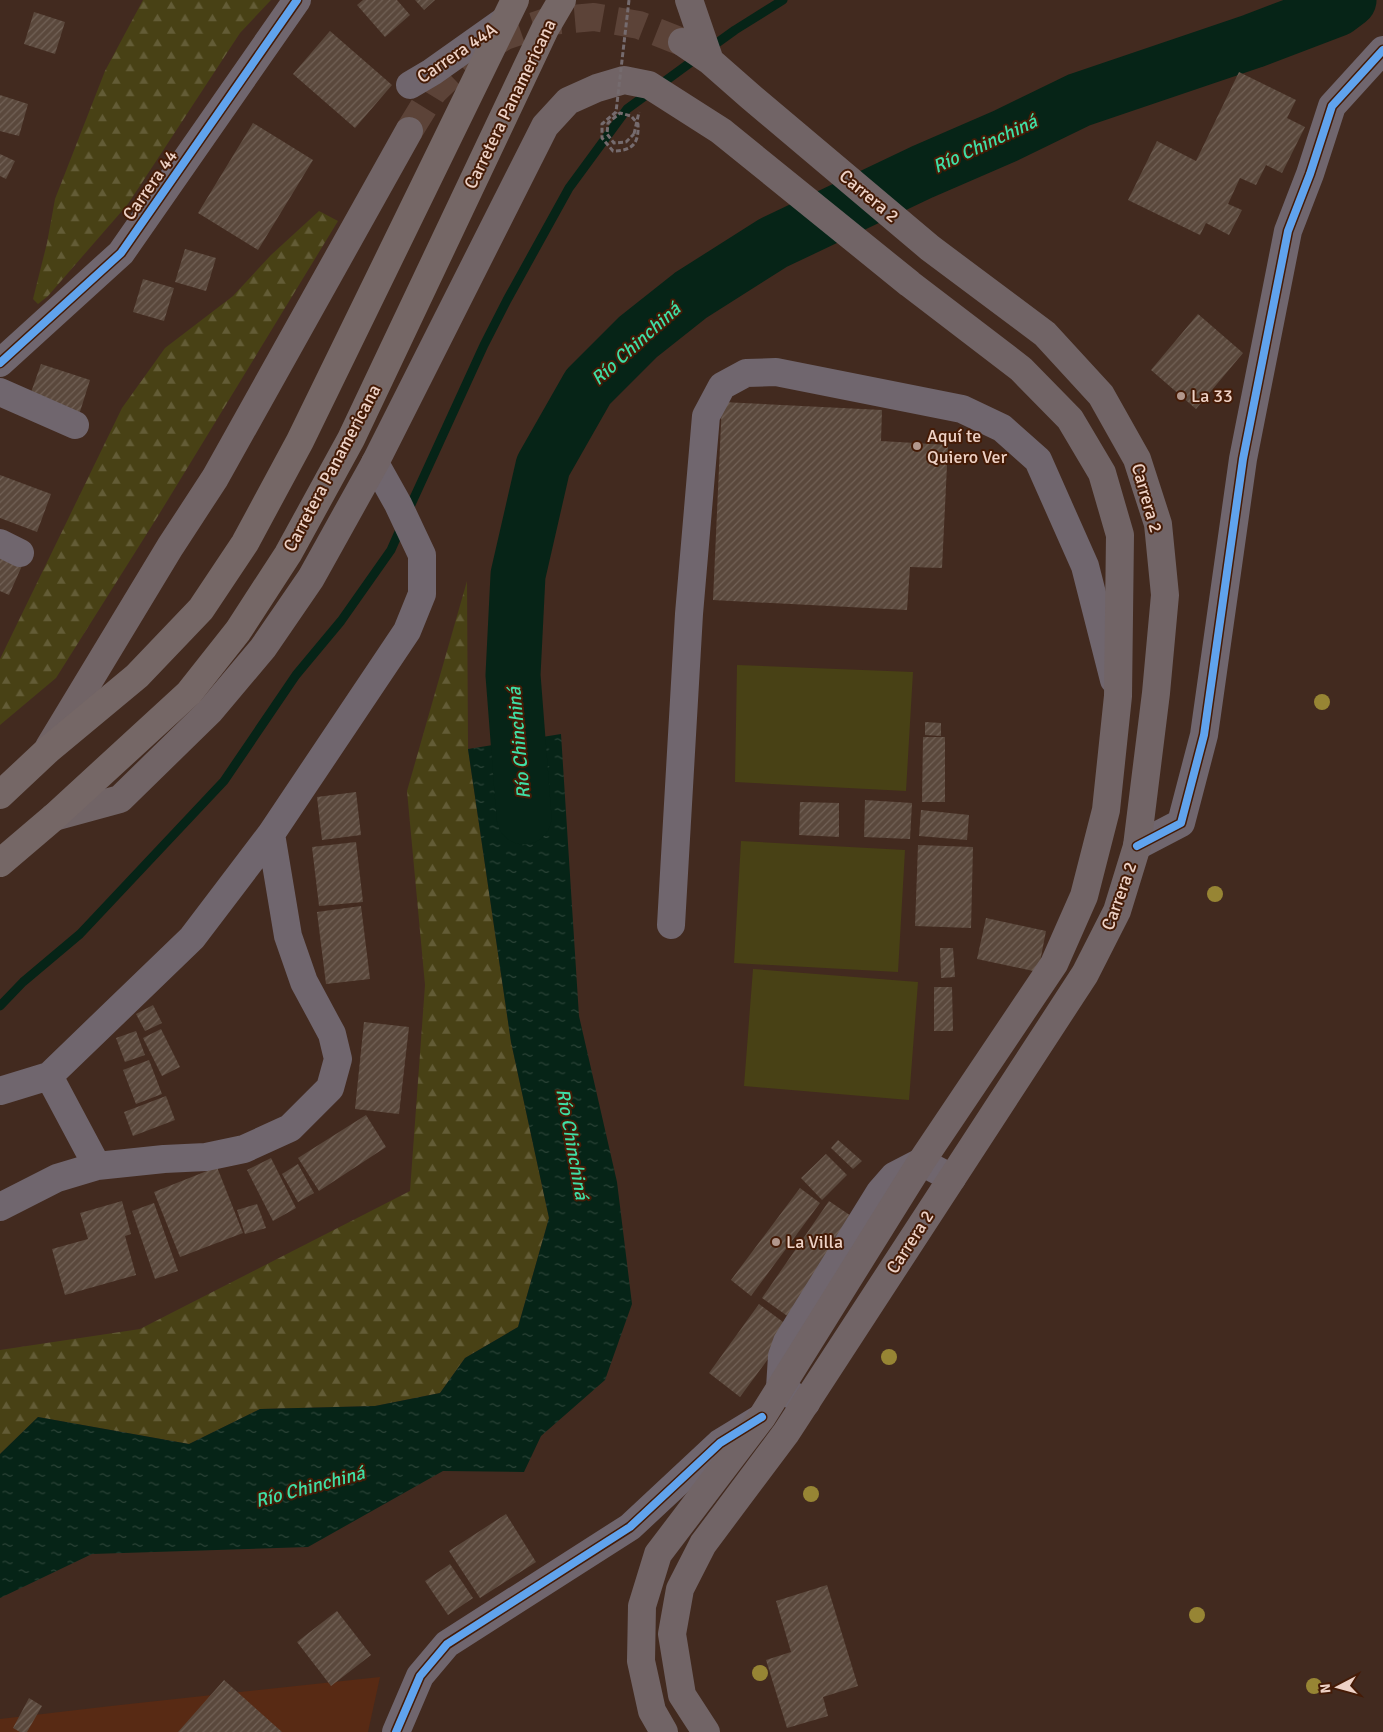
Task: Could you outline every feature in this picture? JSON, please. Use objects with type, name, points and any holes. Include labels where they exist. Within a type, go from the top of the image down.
[{"type":"highway","name":"Carretera Panamericana","points":[[0,863],[54,817],[189,693],[238,631],[288,554],[351,440],[545,29],[562,0]]},
{"type":"highway","points":[[0,795],[48,750],[143,669],[201,609],[245,543],[300,441],[510,11]]},
{"type":"main road","points":[[689,0],[710,61]]},
{"type":"main road","name":"Carrera 2","points":[[682,42],[710,61],[930,248],[1045,334],[1101,395],[1137,459],[1158,524],[1165,595],[1156,693],[1137,846],[1118,911],[1085,974],[806,1403],[704,1544],[680,1589],[672,1634],[682,1695],[706,1732]]},
{"type":"main road","name":"Carrera 2","points":[[54,817],[120,798],[210,711],[263,648],[311,578],[375,463],[545,126],[568,101],[597,88],[624,80],[649,85],[721,131],[910,284],[1021,368],[1070,419],[1102,473],[1120,535],[1118,696],[1106,810],[1084,896],[1054,964],[921,1162],[762,1417],[658,1554],[642,1606],[641,1661],[652,1712],[664,1732]]},
{"type":"main road","points":[[48,750],[170,547],[214,478],[409,132]]},
{"type":"street","name":"Carrera 44","points":[[0,363],[121,253],[297,0]]},
{"type":"street","name":"Carrera 44A","points":[[410,85],[432,72],[510,11]]},
{"type":"street","points":[[1137,846],[1181,823],[1204,735],[1243,459],[1288,231],[1310,174],[1332,106],[1383,50]]},
{"type":"street","points":[[671,925],[689,614],[706,416],[722,386],[746,373],[776,372],[962,409],[1002,428],[1038,460],[1085,566],[1118,696]]},
{"type":"street","points":[[0,392],[75,425]]},
{"type":"street","points":[[0,1091],[49,1076],[192,938],[272,834],[407,631],[422,594],[422,555],[398,504],[375,463]]},
{"type":"street","points":[[0,1208],[57,1178],[97,1166],[206,1157],[244,1149],[290,1128],[330,1088],[338,1060],[332,1034],[304,982],[288,936],[280,896],[272,834]]},
{"type":"street","points":[[49,1076],[97,1166]]},
{"type":"street","points":[[921,1162],[952,1178]]},
{"type":"street","points":[[780,1388],[806,1403]]},
{"type":"street","points":[[396,1732],[420,1676],[447,1644],[630,1526],[720,1443],[762,1417]]},
{"type":"path","points":[[629,0],[616,112],[602,124],[602,138],[613,151],[622,151],[632,147],[639,137],[638,124],[631,116],[620,113],[608,124],[607,134],[614,143],[626,142],[634,134]]},
{"type":"shaded area","points":[[380,1677],[368,1732],[0,1732],[0,1719]]},
{"type":"green space","points":[[143,0],[271,0],[240,33],[128,204],[48,296],[38,304],[33,299],[47,243],[55,199],[105,71]]},
{"type":"green space","points":[[319,211],[338,221],[158,516],[56,678],[0,725],[0,659],[122,408],[165,348],[233,296],[271,255]]},
{"type":"green space","points":[[467,581],[468,749],[511,1042],[549,1218],[518,1327],[465,1358],[440,1393],[375,1406],[260,1409],[189,1444],[38,1417],[0,1454],[0,1350],[140,1329],[410,1191],[425,985],[407,791]]},
{"type":"green space","points":[[737,665],[913,672],[906,791],[735,782]]},
{"type":"green space","points":[[741,841],[905,850],[898,972],[734,963]]},
{"type":"green space","points":[[753,969],[918,982],[909,1100],[744,1086]]},
{"type":"water","points":[[561,734],[579,1016],[617,1182],[632,1304],[605,1380],[541,1436],[524,1472],[443,1471],[308,1547],[92,1554],[0,1598],[0,1454],[38,1417],[189,1444],[260,1409],[375,1406],[440,1393],[465,1358],[518,1327],[549,1218],[511,1042],[468,749]]},
{"type":"building","points":[[363,0],[397,0],[410,15],[385,37],[357,5]]},
{"type":"building","points":[[415,0],[435,0],[424,10]]},
{"type":"building","points":[[34,12],[65,22],[55,54],[24,44]]},
{"type":"building","points":[[330,31],[392,85],[355,128],[293,74]]},
{"type":"building","points":[[1239,72],[1296,100],[1287,118],[1305,127],[1282,173],[1266,165],[1256,185],[1240,178],[1228,204],[1242,210],[1229,235],[1206,223],[1200,235],[1128,200],[1157,141],[1196,161]]},
{"type":"building","points":[[0,95],[28,104],[19,136],[0,131]]},
{"type":"building","points":[[253,123],[313,160],[258,250],[198,213]]},
{"type":"building","points":[[0,154],[15,161],[6,179],[0,176]]},
{"type":"building","points":[[185,249],[216,258],[206,291],[175,282]]},
{"type":"building","points":[[143,279],[174,288],[164,321],[133,312]]},
{"type":"building","points":[[1198,314],[1243,353],[1196,409],[1151,370]]},
{"type":"building","points":[[41,364],[90,380],[78,418],[28,401]]},
{"type":"building","points":[[722,402],[882,410],[881,441],[948,445],[942,568],[910,567],[907,610],[713,600]]},
{"type":"building","points":[[0,475],[51,494],[37,532],[0,518]]},
{"type":"building","points":[[0,548],[25,559],[9,595],[0,591]]},
{"type":"building","points":[[925,722],[941,723],[941,736],[925,735]]},
{"type":"building","points":[[923,737],[945,737],[945,802],[922,802]]},
{"type":"building","points":[[356,792],[361,835],[322,840],[317,797]]},
{"type":"building","points":[[865,800],[912,803],[910,839],[864,837]]},
{"type":"building","points":[[800,802],[839,803],[839,837],[799,835]]},
{"type":"building","points":[[921,810],[969,815],[967,840],[919,836]]},
{"type":"building","points":[[356,842],[363,902],[319,906],[312,847]]},
{"type":"building","points":[[918,845],[973,847],[971,928],[915,926]]},
{"type":"building","points":[[361,906],[370,979],[326,984],[317,912]]},
{"type":"building","points":[[986,918],[1046,931],[1038,972],[977,959]]},
{"type":"building","points":[[940,948],[953,948],[955,977],[941,978]]},
{"type":"building","points":[[934,987],[952,987],[953,1031],[934,1031]]},
{"type":"building","points":[[153,1005],[162,1023],[145,1031],[136,1014]]},
{"type":"building","points":[[364,1022],[409,1027],[399,1114],[355,1109]]},
{"type":"building","points":[[161,1029],[180,1067],[162,1076],[143,1038]]},
{"type":"building","points":[[136,1031],[145,1055],[125,1062],[116,1038]]},
{"type":"building","points":[[149,1060],[162,1094],[136,1104],[123,1070]]},
{"type":"building","points":[[166,1096],[175,1120],[133,1136],[124,1112]]},
{"type":"building","points":[[366,1115],[386,1147],[319,1191],[298,1158]]},
{"type":"building","points":[[838,1140],[862,1161],[853,1169],[831,1148]]},
{"type":"building","points":[[826,1154],[847,1175],[822,1200],[801,1178]]},
{"type":"building","points":[[271,1158],[296,1208],[273,1221],[247,1170]]},
{"type":"building","points":[[298,1164],[314,1193],[298,1202],[282,1174]]},
{"type":"building","points":[[217,1167],[243,1233],[180,1257],[154,1192]]},
{"type":"building","name":"La Villa","points":[[800,1188],[820,1203],[751,1296],[731,1280]]},
{"type":"building","points":[[122,1201],[131,1234],[125,1236],[136,1275],[65,1295],[52,1249],[88,1239],[80,1213]]},
{"type":"building","points":[[829,1201],[860,1222],[793,1320],[762,1298]]},
{"type":"building","points":[[154,1203],[178,1271],[155,1279],[132,1211]]},
{"type":"building","points":[[257,1204],[266,1228],[245,1234],[237,1210]]},
{"type":"building","points":[[759,1304],[791,1328],[740,1397],[709,1373]]},
{"type":"building","points":[[506,1514],[536,1562],[480,1598],[449,1551]]},
{"type":"building","points":[[450,1564],[473,1598],[448,1615],[425,1581]]},
{"type":"building","points":[[827,1585],[858,1686],[823,1697],[828,1716],[787,1728],[766,1660],[791,1652],[776,1601]]},
{"type":"building","points":[[337,1611],[371,1655],[331,1686],[297,1642]]},
{"type":"building","points":[[224,1680],[282,1732],[178,1732]]},
{"type":"building","points":[[29,1698],[42,1706],[27,1732],[20,1732],[13,1728]]},
{"type":"waterway","points":[[710,48],[783,0]]},
{"type":"waterway","name":"Río Chinchiná","points":[[524,817],[513,675],[518,575],[543,466],[588,387],[638,337],[691,295],[773,243],[922,172],[1005,136],[1079,100],[1253,41],[1337,9],[1349,0]]},
{"type":"waterway","points":[[408,511],[484,345],[569,188],[627,109],[698,57]]},
{"type":"waterway","points":[[0,1006],[23,982],[80,934],[224,781],[296,675],[341,621],[391,550],[402,525]]},
{"type":"tunnel","points":[[409,131],[433,92],[466,60],[505,36],[549,21],[594,17],[639,25],[682,42]]},
{"type":"cycle path","points":[[0,363],[121,253],[297,0]]},
{"type":"cycle path","points":[[1137,846],[1181,823],[1204,735],[1243,459],[1288,231],[1310,174],[1332,106],[1383,50]]},
{"type":"cycle path","points":[[396,1732],[420,1676],[447,1644],[630,1527],[720,1443],[762,1417]]},
{"type":"place","name":"La 33","points":[[1181,396]]},
{"type":"place","name":"Aquí te Quiero Ver","points":[[917,446]]},
{"type":"place","name":"La Villa","points":[[776,1242]]}]
